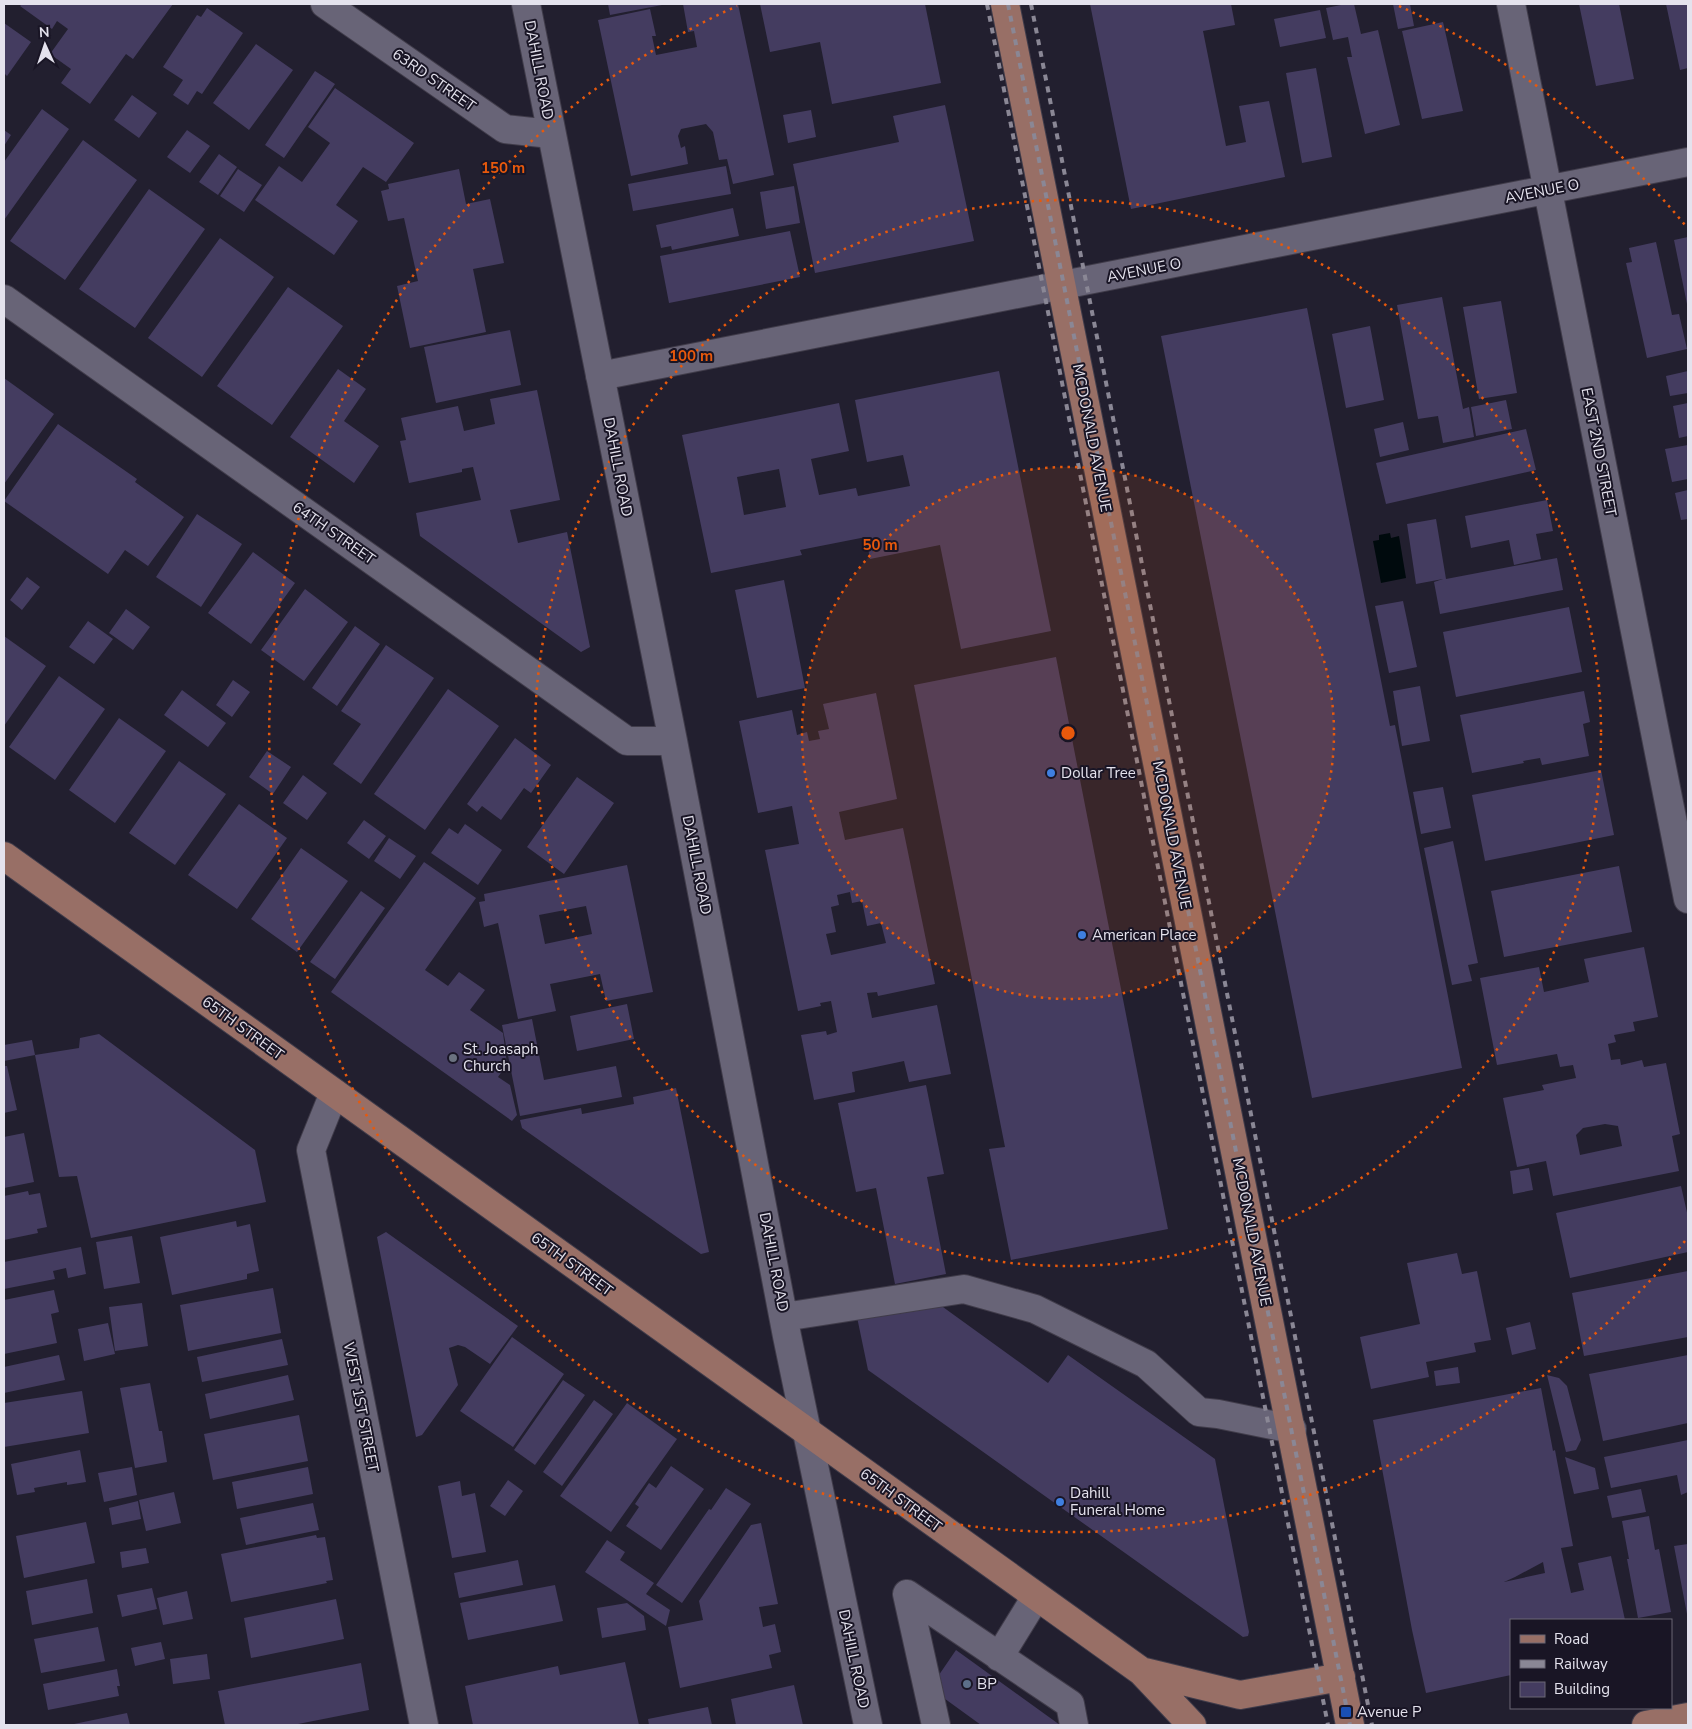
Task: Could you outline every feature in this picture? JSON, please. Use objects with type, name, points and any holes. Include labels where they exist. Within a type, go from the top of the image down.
[{"type":"main road","name":"MCDONALD AVENUE","points":[[1005,4],[1350,1725]]},
{"type":"main road","name":"65TH STREET","points":[[4,856],[1141,1671],[1192,1725]]},
{"type":"main road","name":"65TH STREET","points":[[1141,1671],[1240,1695],[1341,1677]]},
{"type":"main road","points":[[1646,1725],[1688,1717]]},
{"type":"street","name":"63RD STREET","points":[[325,4],[505,130],[551,134]]},
{"type":"street","name":"DAHILL ROAD","points":[[526,4],[673,741],[784,1317],[868,1725]]},
{"type":"street","name":"EAST 2ND STREET","points":[[1511,4],[1688,899]]},
{"type":"street","name":"AVENUE O","points":[[600,376],[1688,162]]},
{"type":"street","name":"64TH STREET","points":[[4,299],[627,741],[673,741]]},
{"type":"street","name":"WEST 1ST STREET","points":[[334,1093],[311,1150],[424,1725]]},
{"type":"street","points":[[784,1317],[964,1289],[1035,1309],[1146,1364],[1199,1412],[1292,1429]]},
{"type":"street","points":[[936,1725],[907,1594],[1070,1704],[1074,1725]]},
{"type":"street","points":[[999,1657],[1036,1597]]},
{"type":"shaded area","points":[[1390,533],[1391,538],[1399,536],[1406,578],[1381,583],[1373,541],[1379,540],[1379,535]]},
{"type":"building","points":[[22,4],[173,4],[133,59],[126,54],[90,104],[61,83],[71,69],[50,54],[68,29],[57,21],[52,29],[20,6]]},
{"type":"building","points":[[608,4],[662,4],[662,5],[610,15]]},
{"type":"building","points":[[683,4],[738,4],[774,175],[733,184],[727,159],[719,160],[713,132],[706,124],[681,129],[678,136],[681,148],[685,146],[688,164],[631,176],[598,20],[650,9],[656,36],[652,36],[656,55],[697,47],[694,31],[688,32]]},
{"type":"building","points":[[760,4],[925,4],[941,83],[832,104],[820,42],[770,52]]},
{"type":"building","points":[[1090,4],[1231,4],[1235,25],[1203,31],[1226,146],[1246,142],[1239,106],[1269,101],[1285,177],[1131,209]]},
{"type":"building","points":[[1354,4],[1361,34],[1378,30],[1400,125],[1365,134],[1347,57],[1352,57],[1348,37],[1333,40],[1326,8]]},
{"type":"building","points":[[1393,4],[1410,4],[1414,26],[1398,29]]},
{"type":"building","points":[[1579,4],[1619,4],[1634,79],[1596,86]]},
{"type":"building","points":[[1666,4],[1688,4],[1688,68],[1680,70]]},
{"type":"building","points":[[207,8],[243,33],[202,94],[197,91],[188,105],[173,95],[183,80],[163,67],[197,15],[201,17]]},
{"type":"building","points":[[1320,10],[1326,38],[1280,47],[1274,19]]},
{"type":"building","points":[[1443,22],[1463,111],[1422,119],[1402,31]]},
{"type":"building","points":[[4,23],[31,42],[7,76],[4,73]]},
{"type":"building","points":[[256,44],[293,70],[249,130],[213,103]]},
{"type":"building","points":[[1316,68],[1332,157],[1302,163],[1286,73]]},
{"type":"building","points":[[315,71],[335,84],[284,158],[265,145]]},
{"type":"building","points":[[335,88],[414,143],[386,182],[363,167],[336,205],[358,221],[334,255],[255,200],[279,166],[302,182],[330,143],[308,127]]},
{"type":"building","points":[[132,95],[157,113],[139,138],[114,120]]},
{"type":"building","points":[[945,105],[974,241],[815,273],[793,164],[899,142],[893,116]]},
{"type":"building","points":[[42,109],[69,129],[4,220],[4,162]]},
{"type":"building","points":[[811,110],[816,137],[788,143],[783,115]]},
{"type":"building","points":[[4,130],[11,135],[4,146]]},
{"type":"building","points":[[187,130],[210,146],[190,173],[167,157]]},
{"type":"building","points":[[83,140],[137,180],[65,280],[10,241]]},
{"type":"building","points":[[219,154],[237,167],[218,195],[199,182]]},
{"type":"building","points":[[726,166],[731,194],[633,211],[628,184]]},
{"type":"building","points":[[238,169],[262,185],[244,212],[220,196]]},
{"type":"building","points":[[459,169],[466,204],[490,199],[504,263],[473,269],[486,332],[410,348],[397,286],[418,281],[404,218],[388,221],[381,191],[389,189],[388,184]]},
{"type":"building","points":[[794,186],[800,223],[766,229],[760,192]]},
{"type":"building","points":[[149,189],[205,229],[135,328],[79,289]]},
{"type":"building","points":[[733,208],[739,236],[672,250],[671,246],[661,248],[656,225]]},
{"type":"building","points":[[790,231],[800,277],[669,303],[660,256]]},
{"type":"building","points":[[1688,237],[1688,304],[1687,304],[1674,240]]},
{"type":"building","points":[[220,238],[274,277],[202,377],[148,338]]},
{"type":"building","points":[[1656,242],[1672,315],[1679,314],[1687,349],[1647,358],[1626,263],[1632,262],[1629,248]]},
{"type":"building","points":[[288,287],[343,326],[272,425],[217,386]]},
{"type":"building","points":[[1442,297],[1463,409],[1469,407],[1474,437],[1443,443],[1438,416],[1418,419],[1397,305]]},
{"type":"building","points":[[1501,301],[1517,393],[1479,399],[1463,307]]},
{"type":"building","points":[[1307,308],[1390,726],[1395,725],[1462,1068],[1312,1098],[1161,336]]},
{"type":"building","points":[[1370,326],[1384,400],[1346,408],[1332,334]]},
{"type":"building","points":[[510,330],[521,385],[436,403],[424,347]]},
{"type":"building","points":[[338,369],[366,389],[344,421],[379,446],[354,483],[290,437]]},
{"type":"building","points":[[999,371],[1051,631],[961,649],[940,545],[870,559],[866,537],[800,550],[802,555],[711,573],[682,435],[839,403],[849,451],[811,459],[819,495],[856,488],[858,496],[910,486],[903,455],[867,462],[855,400]],"holes":[[[779,469],[786,507],[744,515],[737,477]]]},
{"type":"building","points":[[1688,371],[1688,393],[1670,396],[1666,376]]},
{"type":"building","points":[[4,378],[54,414],[4,484]]},
{"type":"building","points":[[537,390],[560,500],[510,510],[518,543],[567,532],[590,647],[581,652],[420,536],[416,513],[481,500],[473,467],[462,469],[462,472],[409,483],[400,441],[406,440],[401,418],[458,406],[464,431],[495,424],[490,399]]},
{"type":"building","points":[[1506,400],[1512,429],[1476,436],[1471,407]]},
{"type":"building","points":[[1688,403],[1688,436],[1679,438],[1673,406]]},
{"type":"building","points":[[1403,422],[1409,450],[1380,457],[1374,429]]},
{"type":"building","points":[[58,424],[137,479],[135,482],[184,517],[148,566],[125,550],[108,574],[4,501]]},
{"type":"building","points":[[1526,429],[1536,470],[1386,504],[1376,463]]},
{"type":"building","points":[[1688,445],[1688,479],[1672,482],[1665,449]]},
{"type":"building","points":[[1688,490],[1688,519],[1681,520],[1675,493]]},
{"type":"building","points":[[1547,500],[1553,531],[1536,534],[1541,559],[1514,565],[1509,540],[1471,548],[1465,516]]},
{"type":"building","points":[[197,514],[242,544],[201,607],[156,577]]},
{"type":"building","points":[[1436,519],[1446,579],[1557,558],[1563,590],[1440,614],[1434,582],[1443,579],[1416,584],[1407,524]]},
{"type":"building","points":[[253,552],[295,583],[251,644],[208,613]]},
{"type":"building","points":[[27,577],[40,587],[22,610],[10,600]]},
{"type":"building","points":[[784,580],[805,688],[757,698],[735,590]]},
{"type":"building","points":[[305,589],[348,622],[304,681],[261,650]]},
{"type":"building","points":[[1403,601],[1417,667],[1389,673],[1375,606]]},
{"type":"building","points":[[1569,607],[1582,672],[1456,697],[1443,632]]},
{"type":"building","points":[[126,609],[150,627],[133,650],[109,633]]},
{"type":"building","points":[[88,621],[113,639],[94,664],[69,647]]},
{"type":"building","points":[[355,626],[380,644],[337,706],[312,688]]},
{"type":"building","points":[[4,636],[46,666],[4,726]]},
{"type":"building","points":[[386,645],[434,678],[361,784],[333,764],[361,724],[341,711]]},
{"type":"building","points":[[1056,657],[1168,1229],[1011,1260],[989,1149],[1005,1147],[914,685]]},
{"type":"building","points":[[59,676],[105,709],[55,780],[9,747]]},
{"type":"building","points":[[233,680],[250,692],[232,717],[216,705]]},
{"type":"building","points":[[1420,686],[1430,741],[1402,746],[1393,691]]},
{"type":"building","points":[[448,689],[499,726],[425,830],[374,794]]},
{"type":"building","points":[[182,690],[226,723],[208,747],[164,715]]},
{"type":"building","points":[[1584,691],[1590,722],[1583,724],[1589,756],[1542,765],[1540,758],[1472,773],[1460,715]]},
{"type":"building","points":[[876,693],[897,799],[839,812],[845,840],[903,828],[935,984],[878,996],[877,992],[867,993],[872,1018],[937,1005],[951,1074],[909,1082],[904,1061],[852,1072],[855,1092],[814,1100],[801,1035],[826,1031],[827,1035],[837,1032],[831,1001],[820,1003],[821,1006],[798,1011],[765,850],[799,844],[792,806],[758,813],[739,721],[792,710],[797,735],[807,732],[809,741],[820,739],[818,731],[829,729],[823,704]],"holes":[[[850,892],[852,903],[862,901],[867,926],[881,923],[886,943],[831,955],[826,934],[836,932],[831,907],[839,905],[837,895]]]},
{"type":"building","points":[[119,718],[166,751],[115,823],[69,790]]},
{"type":"building","points":[[515,738],[551,765],[531,793],[524,788],[501,820],[482,806],[477,812],[467,804]]},
{"type":"building","points":[[267,751],[291,767],[273,794],[249,777]]},
{"type":"building","points":[[179,761],[226,794],[175,865],[129,833]]},
{"type":"building","points":[[1601,770],[1614,835],[1485,861],[1472,795]]},
{"type":"building","points":[[303,775],[327,793],[307,820],[283,803]]},
{"type":"building","points":[[577,777],[614,803],[564,874],[527,847]]},
{"type":"building","points":[[1443,787],[1451,828],[1421,834],[1413,792]]},
{"type":"building","points":[[239,804],[287,838],[237,909],[188,875]]},
{"type":"building","points":[[364,820],[386,836],[369,859],[347,843]]},
{"type":"building","points":[[465,824],[502,850],[478,885],[431,853],[449,828],[458,834]]},
{"type":"building","points":[[389,838],[416,856],[400,879],[374,861]]},
{"type":"building","points":[[1453,841],[1478,963],[1468,965],[1472,981],[1452,985],[1424,848]]},
{"type":"building","points":[[301,848],[348,881],[297,952],[251,919]]},
{"type":"building","points":[[424,862],[476,898],[425,970],[448,986],[459,972],[485,990],[470,1010],[503,1033],[507,1064],[498,1077],[510,1085],[517,1115],[512,1121],[331,992]]},
{"type":"building","points":[[627,865],[653,992],[606,1001],[600,974],[550,984],[556,1011],[518,1019],[498,923],[484,927],[479,902],[485,901],[484,894]],"holes":[[[586,906],[592,934],[545,944],[539,915]]]},
{"type":"building","points":[[1619,866],[1632,932],[1504,957],[1491,891]]},
{"type":"building","points":[[361,891],[385,908],[335,979],[310,962]]},
{"type":"building","points":[[1644,947],[1658,1017],[1633,1022],[1635,1031],[1614,1035],[1616,1042],[1608,1044],[1611,1060],[1620,1059],[1621,1065],[1642,1060],[1644,1067],[1666,1063],[1680,1134],[1672,1136],[1679,1171],[1553,1196],[1546,1161],[1517,1167],[1503,1098],[1544,1090],[1542,1085],[1576,1078],[1573,1065],[1560,1067],[1557,1054],[1497,1065],[1480,978],[1539,967],[1544,992],[1589,982],[1584,959]],"holes":[[[1605,1124],[1618,1126],[1622,1146],[1580,1155],[1576,1135],[1583,1128]]]},
{"type":"building","points":[[627,1004],[634,1039],[577,1051],[570,1016]]},
{"type":"building","points":[[532,1019],[544,1080],[616,1066],[622,1097],[520,1116],[502,1025]]},
{"type":"building","points":[[99,1034],[255,1150],[266,1202],[91,1238],[77,1176],[59,1177],[35,1055],[79,1048],[80,1038]]},
{"type":"building","points":[[32,1040],[35,1055],[4,1061],[4,1045]]},
{"type":"building","points":[[4,1066],[7,1066],[17,1110],[4,1113]]},
{"type":"building","points":[[926,1085],[944,1174],[927,1177],[946,1274],[895,1284],[876,1188],[856,1192],[838,1103]]},
{"type":"building","points":[[676,1088],[709,1252],[701,1254],[522,1128],[520,1120],[581,1108],[582,1114],[634,1104],[633,1097]]},
{"type":"building","points":[[24,1133],[34,1182],[4,1188],[4,1137]]},
{"type":"building","points":[[1529,1168],[1533,1190],[1513,1194],[1510,1171]]},
{"type":"building","points":[[1681,1186],[1688,1217],[1688,1252],[1570,1278],[1556,1213]]},
{"type":"building","points":[[28,1191],[29,1195],[40,1193],[47,1227],[37,1229],[38,1233],[4,1240],[4,1196]]},
{"type":"building","points":[[236,1221],[237,1227],[250,1224],[259,1271],[247,1274],[247,1279],[172,1295],[160,1237]]},
{"type":"building","points":[[386,1232],[518,1326],[490,1364],[465,1347],[458,1345],[449,1348],[458,1385],[422,1435],[416,1437],[377,1237]]},
{"type":"building","points":[[132,1236],[140,1283],[104,1289],[96,1242]]},
{"type":"building","points":[[81,1247],[86,1274],[68,1278],[66,1268],[53,1271],[55,1279],[4,1289],[4,1262]]},
{"type":"building","points":[[1457,1253],[1462,1274],[1477,1271],[1491,1340],[1474,1343],[1476,1352],[1426,1362],[1429,1377],[1371,1389],[1360,1337],[1420,1324],[1407,1263]]},
{"type":"building","points":[[1688,1271],[1688,1337],[1584,1356],[1572,1293]]},
{"type":"building","points":[[273,1288],[281,1333],[188,1351],[180,1305]]},
{"type":"building","points":[[54,1290],[59,1312],[51,1314],[57,1343],[4,1354],[4,1300]]},
{"type":"building","points":[[936,1302],[1048,1383],[1068,1355],[1215,1459],[1249,1632],[1248,1636],[1243,1637],[868,1370],[857,1317]]},
{"type":"building","points":[[142,1303],[148,1346],[115,1351],[109,1307]]},
{"type":"building","points":[[1530,1322],[1536,1349],[1512,1355],[1506,1328]]},
{"type":"building","points":[[108,1323],[115,1354],[84,1361],[78,1329]]},
{"type":"building","points":[[512,1337],[564,1374],[513,1447],[460,1411]]},
{"type":"building","points":[[282,1339],[288,1365],[202,1382],[197,1357]]},
{"type":"building","points":[[59,1355],[65,1380],[4,1393],[4,1367]]},
{"type":"building","points":[[1688,1355],[1688,1423],[1603,1441],[1589,1374]]},
{"type":"building","points":[[1458,1367],[1460,1383],[1436,1386],[1434,1371]]},
{"type":"building","points":[[288,1375],[294,1400],[210,1419],[205,1394]]},
{"type":"building","points":[[1547,1375],[1559,1378],[1567,1386],[1581,1440],[1576,1450],[1566,1452]]},
{"type":"building","points":[[563,1380],[585,1395],[535,1465],[514,1450]]},
{"type":"building","points":[[150,1383],[159,1431],[162,1431],[167,1462],[135,1468],[120,1388]]},
{"type":"building","points":[[1541,1388],[1573,1546],[1561,1548],[1571,1593],[1584,1590],[1578,1563],[1611,1556],[1625,1619],[1510,1619],[1510,1675],[1426,1693],[1412,1630],[1373,1420]],"holes":[[[1543,1562],[1545,1573],[1504,1582],[1515,1577]]]},
{"type":"building","points":[[82,1391],[89,1433],[4,1447],[4,1403]]},
{"type":"building","points":[[594,1400],[613,1414],[562,1486],[543,1472]]},
{"type":"building","points":[[627,1403],[677,1439],[611,1532],[560,1496]]},
{"type":"building","points":[[299,1415],[308,1461],[213,1480],[204,1434]]},
{"type":"building","points":[[1688,1440],[1688,1492],[1681,1495],[1677,1475],[1611,1488],[1604,1457]]},
{"type":"building","points":[[80,1450],[86,1482],[67,1485],[67,1482],[34,1488],[35,1492],[17,1495],[11,1464]]},
{"type":"building","points":[[1565,1457],[1595,1468],[1599,1489],[1574,1494]]},
{"type":"building","points":[[671,1466],[704,1489],[661,1550],[626,1526],[639,1507],[635,1504],[649,1483],[656,1488]]},
{"type":"building","points":[[132,1467],[137,1495],[104,1502],[98,1473]]},
{"type":"building","points":[[308,1467],[313,1494],[237,1509],[232,1482]]},
{"type":"building","points":[[508,1480],[523,1491],[505,1516],[490,1506]]},
{"type":"building","points":[[460,1481],[462,1496],[475,1493],[486,1552],[452,1558],[438,1486]]},
{"type":"building","points":[[726,1488],[751,1504],[682,1603],[656,1585]]},
{"type":"building","points":[[1641,1489],[1646,1512],[1612,1518],[1607,1496]]},
{"type":"building","points":[[174,1492],[181,1523],[146,1531],[139,1500]]},
{"type":"building","points":[[138,1501],[141,1519],[112,1525],[109,1508]]},
{"type":"building","points":[[313,1503],[319,1530],[246,1545],[240,1518]]},
{"type":"building","points":[[1649,1516],[1655,1550],[1659,1549],[1671,1612],[1638,1618],[1622,1521]]},
{"type":"building","points":[[86,1522],[95,1563],[24,1578],[16,1536]]},
{"type":"building","points":[[761,1523],[778,1604],[759,1607],[763,1627],[775,1624],[781,1652],[769,1655],[772,1668],[680,1688],[668,1627],[703,1620],[699,1601],[751,1525]]},
{"type":"building","points":[[316,1535],[317,1538],[325,1537],[333,1580],[326,1581],[327,1583],[231,1602],[221,1554]]},
{"type":"building","points":[[607,1540],[625,1552],[620,1560],[654,1583],[646,1594],[670,1610],[666,1626],[585,1572]]},
{"type":"building","points":[[1688,1544],[1688,1613],[1687,1614],[1674,1546]]},
{"type":"building","points":[[146,1548],[149,1563],[122,1568],[120,1552]]},
{"type":"building","points":[[518,1560],[523,1585],[459,1598],[454,1573]]},
{"type":"building","points":[[87,1579],[93,1613],[32,1625],[26,1591]]},
{"type":"building","points":[[555,1585],[563,1621],[468,1640],[460,1603]]},
{"type":"building","points":[[152,1588],[157,1609],[122,1617],[117,1595]]},
{"type":"building","points":[[187,1591],[193,1619],[163,1625],[157,1598]]},
{"type":"building","points":[[336,1599],[344,1639],[251,1658],[244,1618]]},
{"type":"building","points":[[627,1603],[644,1616],[646,1630],[602,1638],[597,1608]]},
{"type":"building","points":[[98,1627],[105,1661],[41,1673],[34,1639]]},
{"type":"building","points":[[161,1642],[165,1659],[135,1666],[131,1648]]},
{"type":"building","points":[[956,1650],[1060,1725],[981,1725],[930,1688]]},
{"type":"building","points":[[207,1654],[210,1679],[173,1684],[170,1659]]},
{"type":"building","points":[[625,1662],[639,1725],[473,1725],[465,1686],[558,1666],[560,1675]]},
{"type":"building","points":[[361,1663],[369,1710],[293,1725],[225,1725],[218,1691]]},
{"type":"building","points":[[117,1669],[120,1686],[117,1686],[119,1696],[48,1710],[43,1684]]},
{"type":"building","points":[[794,1685],[803,1725],[736,1725],[731,1699]]},
{"type":"building","points":[[708,1707],[712,1725],[649,1725],[648,1719]]},
{"type":"building","points":[[127,1713],[130,1725],[74,1725],[74,1724]]},
{"type":"railway","points":[[987,4],[1328,1725]]},
{"type":"railway","points":[[1008,4],[1350,1725]]},
{"type":"railway","points":[[1031,4],[1372,1725]]},
{"type":"place","name":"Dollar Tree","points":[[1051,773]]},
{"type":"place","name":"American Place","points":[[1082,935]]},
{"type":"place","name":"St. Joasaph Church","points":[[453,1058]]},
{"type":"place","name":"Dahill Funeral Home","points":[[1060,1502]]},
{"type":"place","name":"BP","points":[[967,1684]]},
{"type":"place","name":"Avenue P","points":[[1346,1712]]}]
